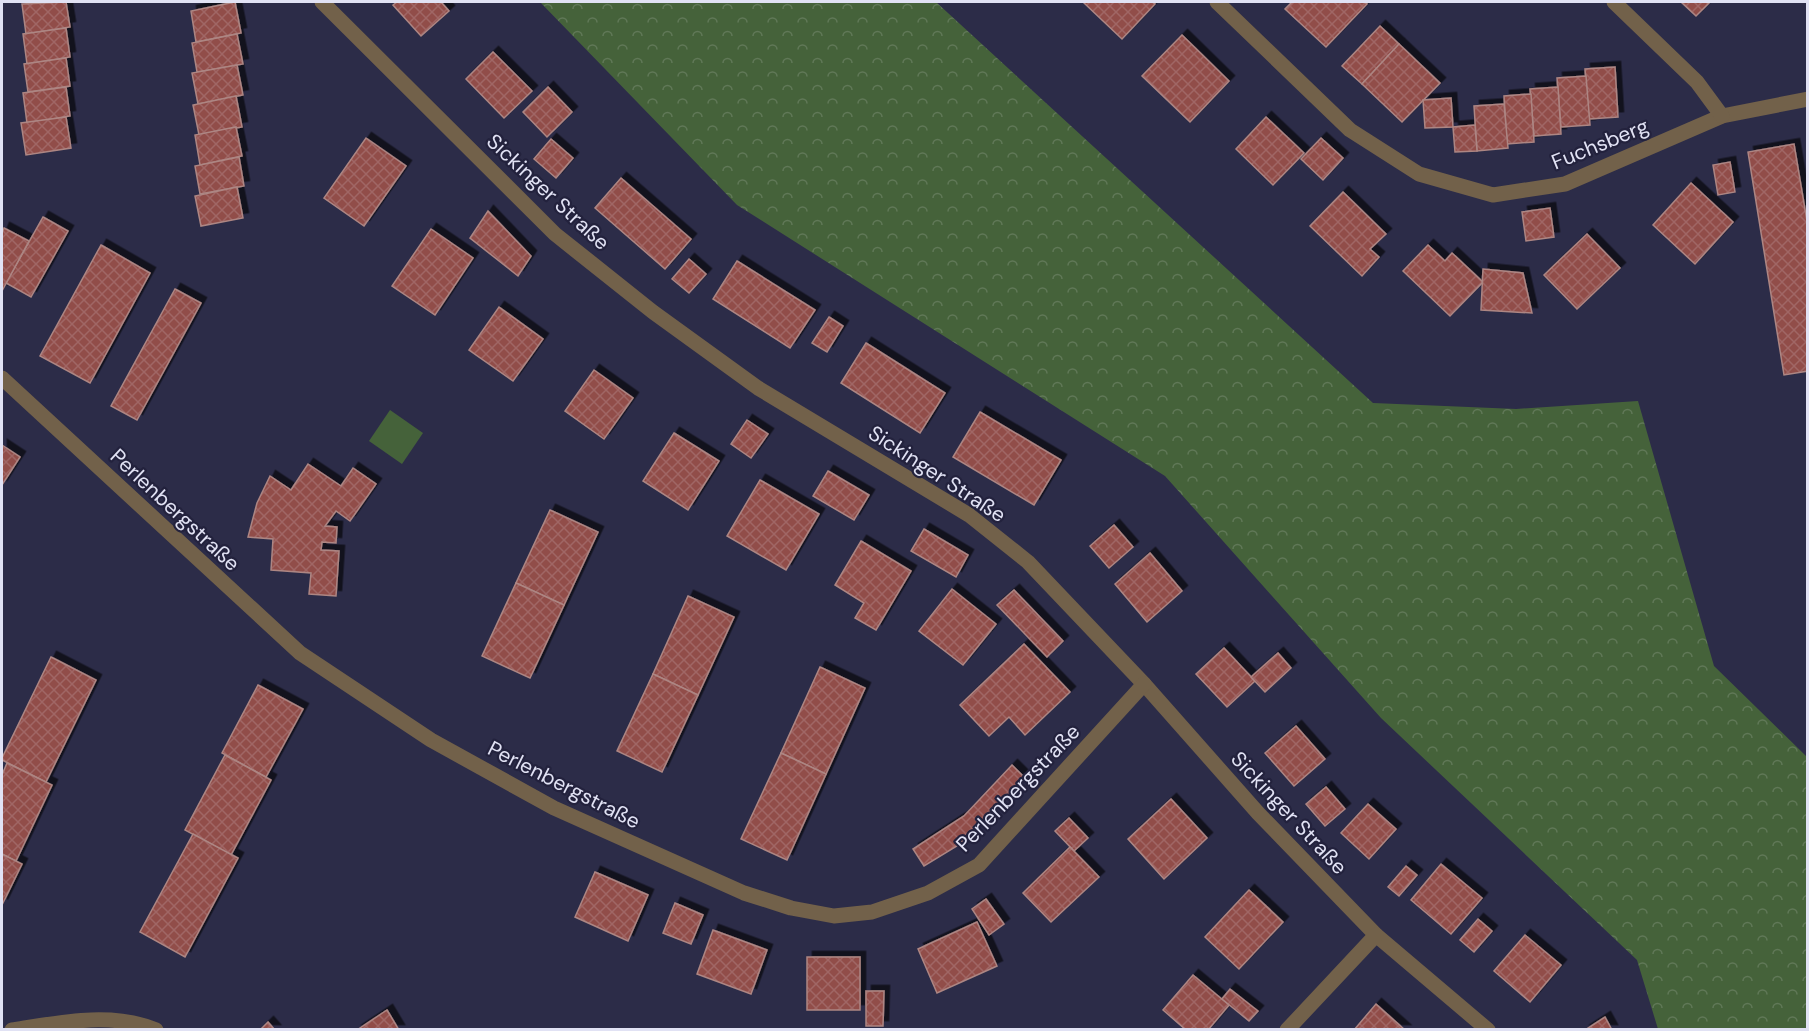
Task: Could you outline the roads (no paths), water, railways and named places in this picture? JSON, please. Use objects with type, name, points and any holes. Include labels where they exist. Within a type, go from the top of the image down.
[{"type":"street","name":"Sickinger Straße","points":[[322,2],[555,234],[653,312],[758,388],[969,515],[1028,562],[1144,684],[1258,813],[1376,935],[1488,1029]]},
{"type":"street","name":"Fuchsberg","points":[[1217,2],[1350,130],[1419,174],[1493,195],[1565,184],[1722,116],[1808,99]]},
{"type":"street","points":[[1614,2],[1697,82],[1722,116]]},
{"type":"street","name":"Perlenbergstraße","points":[[2,378],[300,653],[345,684],[431,740],[554,808],[744,893],[792,908],[834,916],[872,912],[928,893],[979,865],[1144,684]]},
{"type":"street","points":[[1287,1029],[1376,935]]},
{"type":"street","points":[[12,1029],[54,1023],[108,1020],[156,1029]]}]
